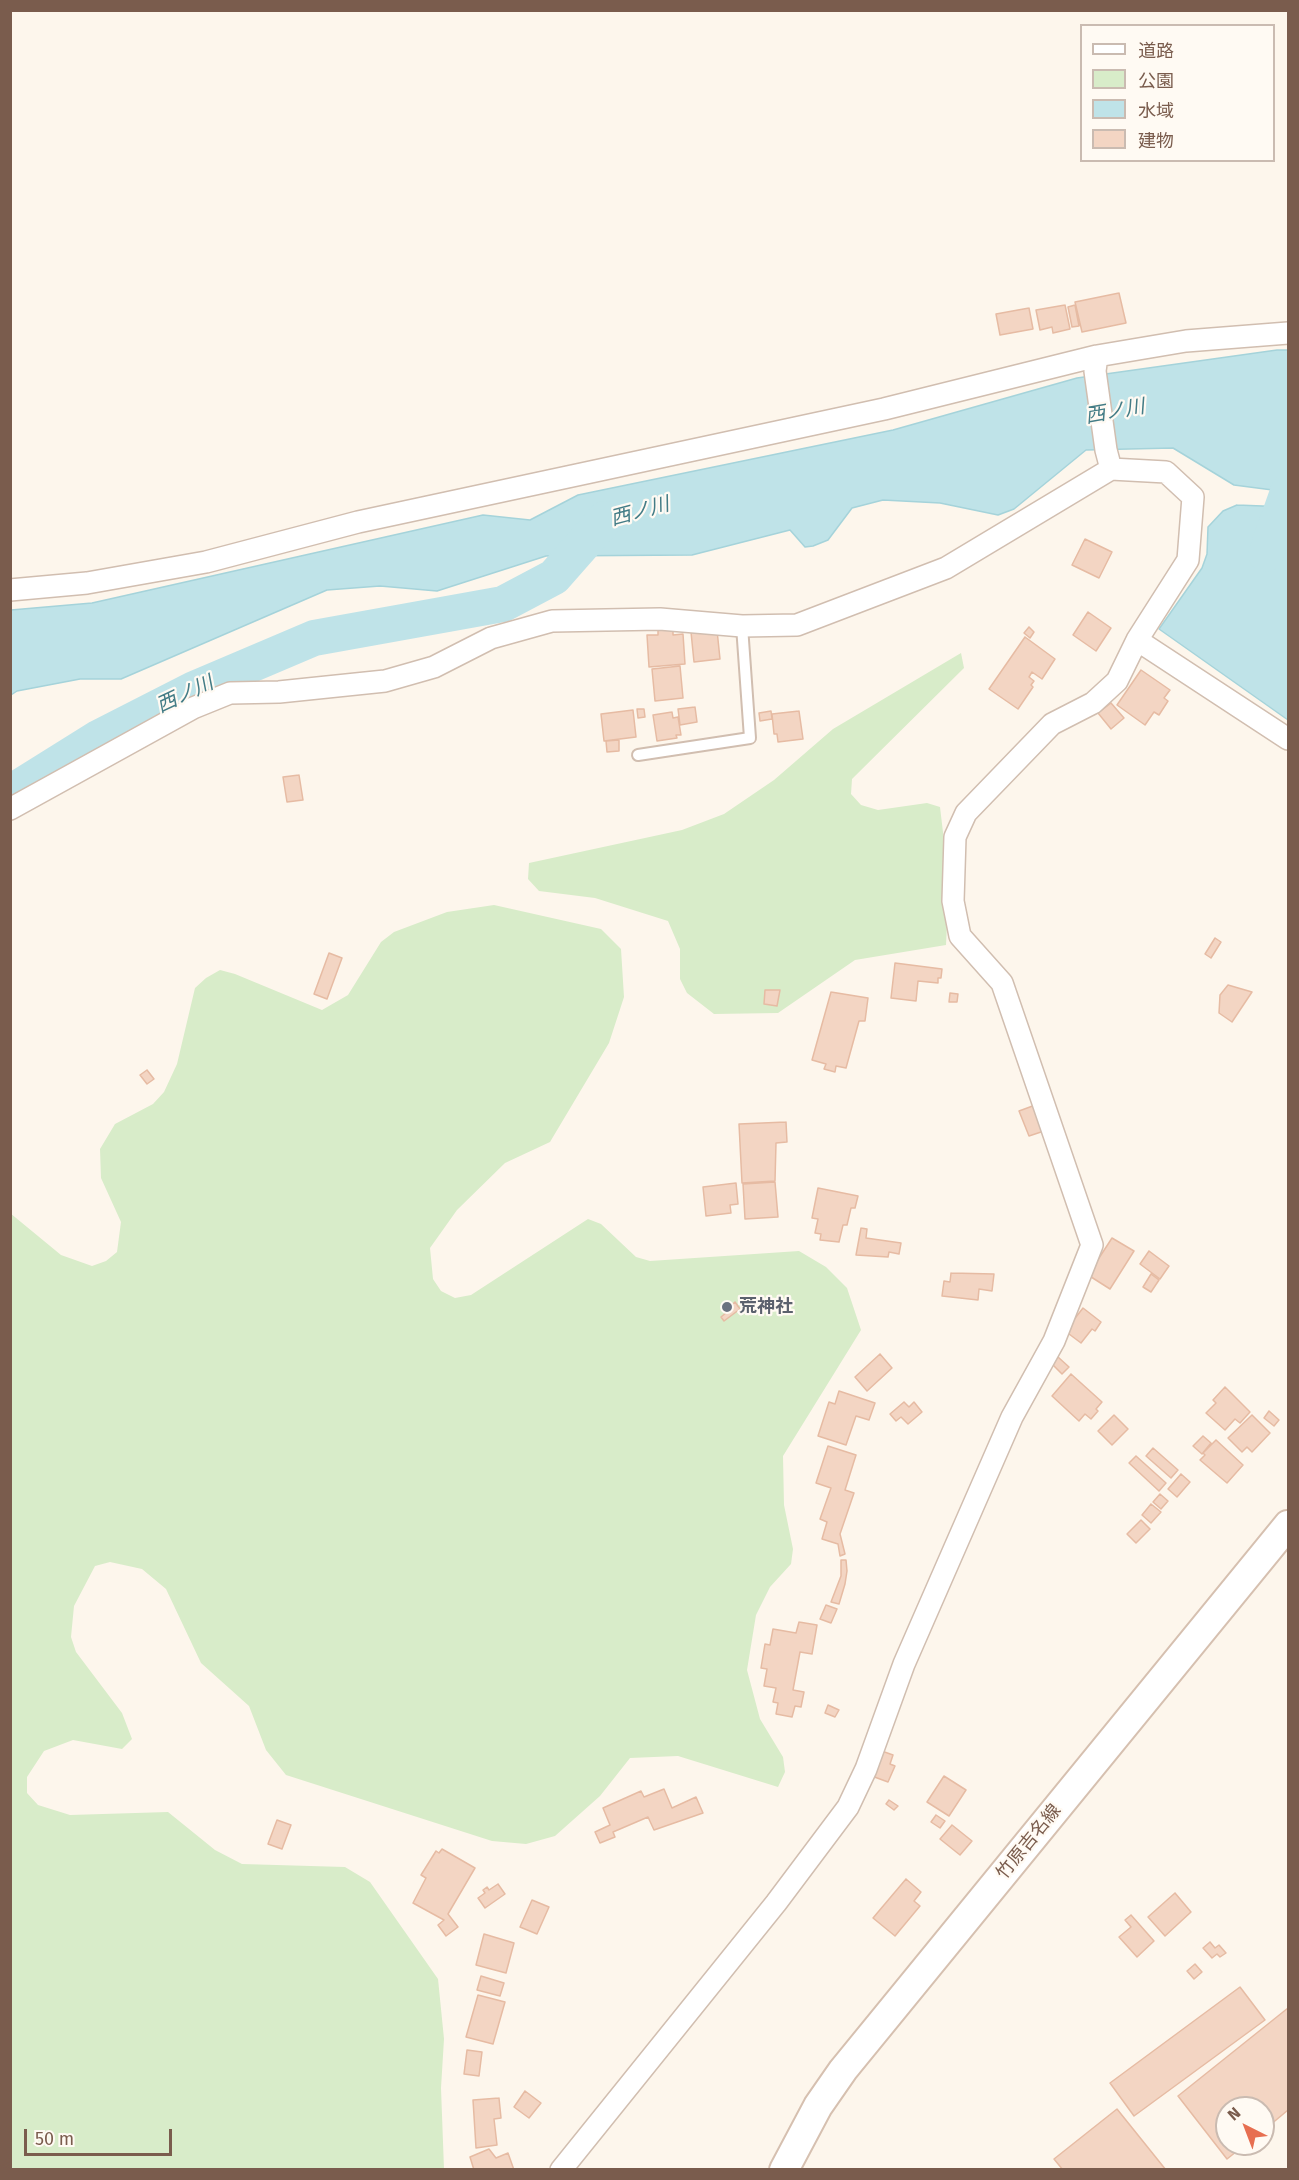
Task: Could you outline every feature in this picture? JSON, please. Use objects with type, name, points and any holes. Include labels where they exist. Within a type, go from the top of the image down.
[{"type":"main road","name":"竹原吉名線","points":[[784,2169],[818,2106],[843,2070],[1285,1539]]},
{"type":"street","points":[[10,590],[87,583],[206,562],[358,522],[1096,364],[1186,341],[1288,333]]},
{"type":"street","points":[[1096,364],[1108,460]]},
{"type":"street","points":[[10,809],[193,708],[230,693],[279,692],[385,681],[434,667],[490,638],[552,621],[660,619],[742,626],[797,625],[946,568],[1108,460],[1166,472],[1193,497],[1188,560],[1137,640],[1117,681],[1093,703],[1052,724],[966,813],[956,837],[953,901],[960,936],[1002,984],[1092,1245],[1054,1341],[1012,1417],[904,1664],[866,1768],[848,1807],[776,1903],[561,2169]]},
{"type":"street","points":[[1137,640],[1288,739]]},
{"type":"lane","points":[[638,755],[750,738],[742,626]]},
{"type":"green space","points":[[961,653],[964,668],[852,779],[851,794],[861,805],[878,810],[927,803],[940,807],[949,883],[946,945],[855,960],[778,1013],[714,1014],[687,993],[680,979],[680,949],[668,921],[595,898],[539,891],[528,879],[529,863],[682,830],[724,814],[774,780],[833,729]]},
{"type":"green space","points":[[494,905],[601,929],[621,949],[624,997],[609,1043],[550,1142],[505,1163],[457,1210],[430,1248],[433,1279],[441,1291],[455,1298],[471,1295],[588,1219],[601,1224],[636,1257],[650,1261],[799,1251],[826,1267],[847,1288],[861,1330],[783,1456],[784,1505],[793,1549],[791,1564],[770,1587],[756,1615],[747,1670],[760,1719],[783,1757],[785,1772],[778,1787],[678,1756],[630,1758],[600,1796],[555,1836],[526,1844],[492,1841],[286,1775],[266,1750],[249,1706],[201,1663],[166,1589],[142,1569],[110,1562],[95,1566],[74,1606],[71,1637],[76,1652],[122,1713],[132,1739],[122,1749],[73,1740],[44,1751],[27,1777],[27,1793],[38,1805],[70,1815],[168,1812],[215,1850],[242,1864],[345,1867],[370,1882],[438,1979],[444,2039],[441,2088],[444,2169],[11,2169],[10,1213],[61,1255],[92,1266],[106,1261],[117,1252],[121,1222],[101,1178],[100,1149],[115,1124],[153,1104],[164,1092],[177,1064],[195,988],[206,978],[220,970],[235,974],[322,1010],[348,995],[381,942],[394,932],[447,912]]},
{"type":"water","points":[[1288,350],[1288,492],[1234,485],[1173,448],[1086,450],[1014,509],[998,515],[940,503],[883,500],[852,508],[828,540],[813,546],[805,547],[790,530],[692,555],[546,556],[437,591],[380,586],[327,590],[121,679],[80,679],[17,691],[11,695],[11,610],[92,603],[483,515],[530,520],[578,495],[893,430],[1077,378]]},
{"type":"water","points":[[1237,505],[1288,507],[1288,720],[1159,629],[1202,568],[1207,554],[1208,527],[1223,511]]},
{"type":"building","points":[[1119,293],[1126,323],[1082,332],[1075,302]]},
{"type":"building","points":[[1065,305],[1070,329],[1053,333],[1052,327],[1040,330],[1036,310]]},
{"type":"building","points":[[1075,305],[1079,326],[1072,327],[1068,307]]},
{"type":"building","points":[[1029,308],[1033,329],[1000,335],[996,314]]},
{"type":"building","points":[[1085,539],[1112,552],[1099,578],[1072,565]]},
{"type":"building","points":[[1088,612],[1111,628],[1096,651],[1073,635]]},
{"type":"building","points":[[1029,627],[1034,632],[1030,638],[1024,633]]},
{"type":"building","points":[[673,628],[673,635],[683,634],[685,664],[649,667],[647,635],[658,635],[658,629]]},
{"type":"building","points":[[717,630],[720,659],[694,662],[691,632]]},
{"type":"building","points":[[1025,637],[1055,659],[1042,679],[1032,672],[1029,677],[1034,681],[1031,685],[1033,687],[1018,709],[989,689]]},
{"type":"building","points":[[680,666],[683,698],[655,701],[652,669]]},
{"type":"building","points":[[1141,670],[1170,690],[1164,698],[1168,701],[1159,715],[1154,712],[1145,725],[1117,705]]},
{"type":"building","points":[[1111,703],[1124,718],[1111,729],[1098,713]]},
{"type":"building","points":[[695,707],[697,722],[680,725],[678,709]]},
{"type":"building","points":[[637,709],[644,709],[645,717],[638,718]]},
{"type":"building","points":[[633,710],[636,737],[604,741],[601,714]]},
{"type":"building","points":[[771,711],[772,719],[760,721],[759,713]]},
{"type":"building","points":[[799,711],[803,739],[778,742],[777,734],[774,734],[772,714]]},
{"type":"building","points":[[672,712],[673,718],[678,717],[681,735],[676,735],[677,738],[657,741],[653,715]]},
{"type":"building","points":[[619,740],[619,751],[607,752],[606,741]]},
{"type":"building","points":[[299,775],[303,800],[287,802],[283,777]]},
{"type":"building","points":[[1215,938],[1221,942],[1211,958],[1205,954]]},
{"type":"building","points":[[329,953],[342,958],[327,999],[314,994]]},
{"type":"building","points":[[895,963],[942,969],[941,978],[938,978],[938,983],[918,981],[916,1001],[891,998]]},
{"type":"building","points":[[1228,985],[1252,992],[1232,1022],[1219,1013],[1220,995]]},
{"type":"building","points":[[765,990],[780,990],[777,1006],[764,1004]]},
{"type":"building","points":[[831,992],[868,998],[865,1021],[859,1021],[846,1068],[836,1066],[835,1072],[824,1069],[826,1064],[812,1060]]},
{"type":"building","points":[[950,993],[958,994],[957,1002],[949,1002]]},
{"type":"building","points":[[147,1070],[154,1079],[147,1084],[140,1075]]},
{"type":"building","points":[[1038,1104],[1047,1130],[1029,1136],[1019,1111]]},
{"type":"building","points":[[786,1122],[787,1142],[776,1143],[775,1181],[742,1183],[739,1124]]},
{"type":"building","points":[[775,1182],[778,1217],[745,1219],[743,1184]]},
{"type":"building","points":[[736,1183],[738,1204],[730,1205],[731,1213],[706,1216],[703,1187]]},
{"type":"building","points":[[818,1188],[858,1196],[855,1208],[851,1208],[847,1225],[843,1225],[839,1242],[820,1240],[821,1234],[815,1233],[818,1219],[812,1218]]},
{"type":"building","points":[[861,1228],[867,1229],[866,1238],[901,1243],[899,1254],[889,1252],[888,1257],[856,1255]]},
{"type":"building","points":[[1112,1238],[1134,1251],[1110,1289],[1088,1275]]},
{"type":"building","points":[[1149,1251],[1169,1266],[1160,1279],[1140,1264]]},
{"type":"building","points":[[951,1273],[994,1274],[992,1291],[979,1289],[978,1300],[942,1296],[944,1281],[950,1282]]},
{"type":"building","points":[[1151,1274],[1159,1280],[1151,1292],[1143,1287]]},
{"type":"building","points":[[735,1302],[740,1309],[724,1321],[721,1317],[727,1312],[725,1310]]},
{"type":"building","points":[[1083,1308],[1101,1322],[1095,1331],[1092,1329],[1081,1343],[1065,1331]]},
{"type":"building","points":[[880,1354],[892,1368],[867,1391],[855,1377]]},
{"type":"building","points":[[1058,1357],[1069,1367],[1062,1374],[1051,1363]]},
{"type":"building","points":[[1071,1374],[1102,1402],[1091,1419],[1085,1414],[1079,1421],[1052,1396]]},
{"type":"building","points":[[1225,1387],[1250,1412],[1240,1423],[1235,1419],[1225,1430],[1206,1413],[1216,1403],[1213,1400]]},
{"type":"building","points":[[839,1391],[875,1403],[869,1420],[856,1416],[846,1445],[818,1436],[829,1402],[835,1404]]},
{"type":"building","points":[[904,1402],[909,1407],[914,1402],[922,1412],[908,1424],[901,1417],[896,1421],[890,1414]]},
{"type":"building","points":[[1269,1411],[1279,1420],[1274,1426],[1264,1418]]},
{"type":"building","points":[[1114,1415],[1128,1429],[1112,1445],[1098,1431]]},
{"type":"building","points":[[1252,1415],[1270,1433],[1252,1452],[1247,1447],[1242,1452],[1228,1438]]},
{"type":"building","points":[[1203,1436],[1211,1443],[1202,1454],[1193,1446]]},
{"type":"building","points":[[1216,1440],[1243,1465],[1227,1483],[1200,1460],[1205,1455],[1203,1453]]},
{"type":"building","points":[[828,1446],[856,1455],[845,1490],[854,1493],[840,1534],[845,1554],[840,1556],[838,1544],[822,1539],[827,1522],[820,1519],[831,1488],[816,1483]]},
{"type":"building","points":[[1153,1448],[1178,1470],[1171,1478],[1146,1456]]},
{"type":"building","points":[[1136,1456],[1166,1483],[1159,1491],[1129,1463]]},
{"type":"building","points":[[1181,1474],[1190,1482],[1177,1497],[1168,1489]]},
{"type":"building","points":[[1160,1494],[1168,1501],[1161,1509],[1153,1502]]},
{"type":"building","points":[[1151,1504],[1161,1512],[1151,1523],[1142,1515]]},
{"type":"building","points":[[1141,1520],[1150,1529],[1136,1543],[1127,1534]]},
{"type":"building","points":[[841,1560],[846,1560],[847,1571],[839,1604],[831,1602],[841,1576]]},
{"type":"building","points":[[826,1605],[837,1609],[831,1623],[820,1619]]},
{"type":"building","points":[[799,1622],[817,1625],[812,1654],[800,1652],[793,1690],[804,1692],[801,1707],[795,1706],[792,1717],[776,1714],[778,1703],[773,1702],[776,1688],[764,1686],[767,1669],[761,1668],[765,1644],[770,1645],[773,1629],[796,1633]]},
{"type":"building","points":[[828,1705],[839,1710],[835,1717],[825,1713]]},
{"type":"building","points":[[879,1750],[893,1755],[890,1764],[895,1766],[888,1782],[869,1775]]},
{"type":"building","points":[[944,1776],[966,1790],[949,1816],[927,1802]]},
{"type":"building","points":[[664,1789],[672,1808],[696,1797],[703,1813],[654,1830],[648,1817],[613,1832],[615,1837],[600,1843],[595,1832],[610,1825],[603,1808],[641,1791],[644,1797]]},
{"type":"building","points":[[889,1800],[898,1806],[894,1810],[886,1804]]},
{"type":"building","points":[[936,1815],[945,1821],[940,1828],[931,1822]]},
{"type":"building","points":[[277,1820],[291,1825],[282,1849],[268,1844]]},
{"type":"building","points":[[952,1825],[972,1841],[960,1855],[940,1839]]},
{"type":"building","points":[[442,1849],[475,1868],[448,1914],[458,1927],[446,1936],[438,1925],[444,1920],[413,1903],[426,1878],[421,1875],[436,1851],[439,1853]]},
{"type":"building","points":[[906,1879],[921,1892],[914,1901],[920,1906],[895,1936],[873,1918]]},
{"type":"building","points":[[498,1884],[505,1894],[485,1908],[478,1898],[485,1893],[483,1890],[487,1887],[489,1890]]},
{"type":"building","points":[[1175,1893],[1191,1912],[1165,1936],[1148,1917]]},
{"type":"building","points":[[532,1900],[549,1907],[537,1934],[520,1927]]},
{"type":"building","points":[[1131,1915],[1154,1941],[1137,1957],[1119,1937],[1131,1927],[1125,1920]]},
{"type":"building","points":[[484,1934],[514,1943],[506,1973],[476,1965]]},
{"type":"building","points":[[1210,1942],[1215,1948],[1219,1945],[1226,1953],[1220,1957],[1217,1954],[1212,1958],[1203,1948]]},
{"type":"building","points":[[1195,1964],[1202,1972],[1194,1979],[1187,1971]]},
{"type":"building","points":[[481,1976],[504,1983],[500,1996],[477,1990]]},
{"type":"building","points":[[1240,1987],[1265,2020],[1134,2116],[1110,2083]]},
{"type":"building","points":[[478,1995],[505,2002],[493,2044],[466,2037]]},
{"type":"building","points":[[1288,2008],[1288,2110],[1275,2121],[1275,2096],[1215,2096],[1215,2144],[1178,2096]]},
{"type":"building","points":[[467,2050],[482,2052],[479,2076],[464,2074]]},
{"type":"building","points":[[525,2091],[541,2103],[529,2118],[514,2107]]},
{"type":"building","points":[[499,2098],[501,2118],[494,2119],[497,2145],[476,2148],[473,2100]]},
{"type":"building","points":[[1117,2109],[1166,2170],[1063,2170],[1054,2159]]},
{"type":"building","points":[[489,2149],[496,2158],[508,2153],[514,2170],[474,2170],[470,2157]]},
{"type":"waterway","name":"西ノ川","points":[[1266,554],[1288,492]]},
{"type":"waterway","name":"西ノ川","points":[[10,793],[98,738],[194,689],[314,638],[503,604],[554,577],[605,519]]},
{"type":"place","name":"荒神社","points":[[727,1307]]}]
